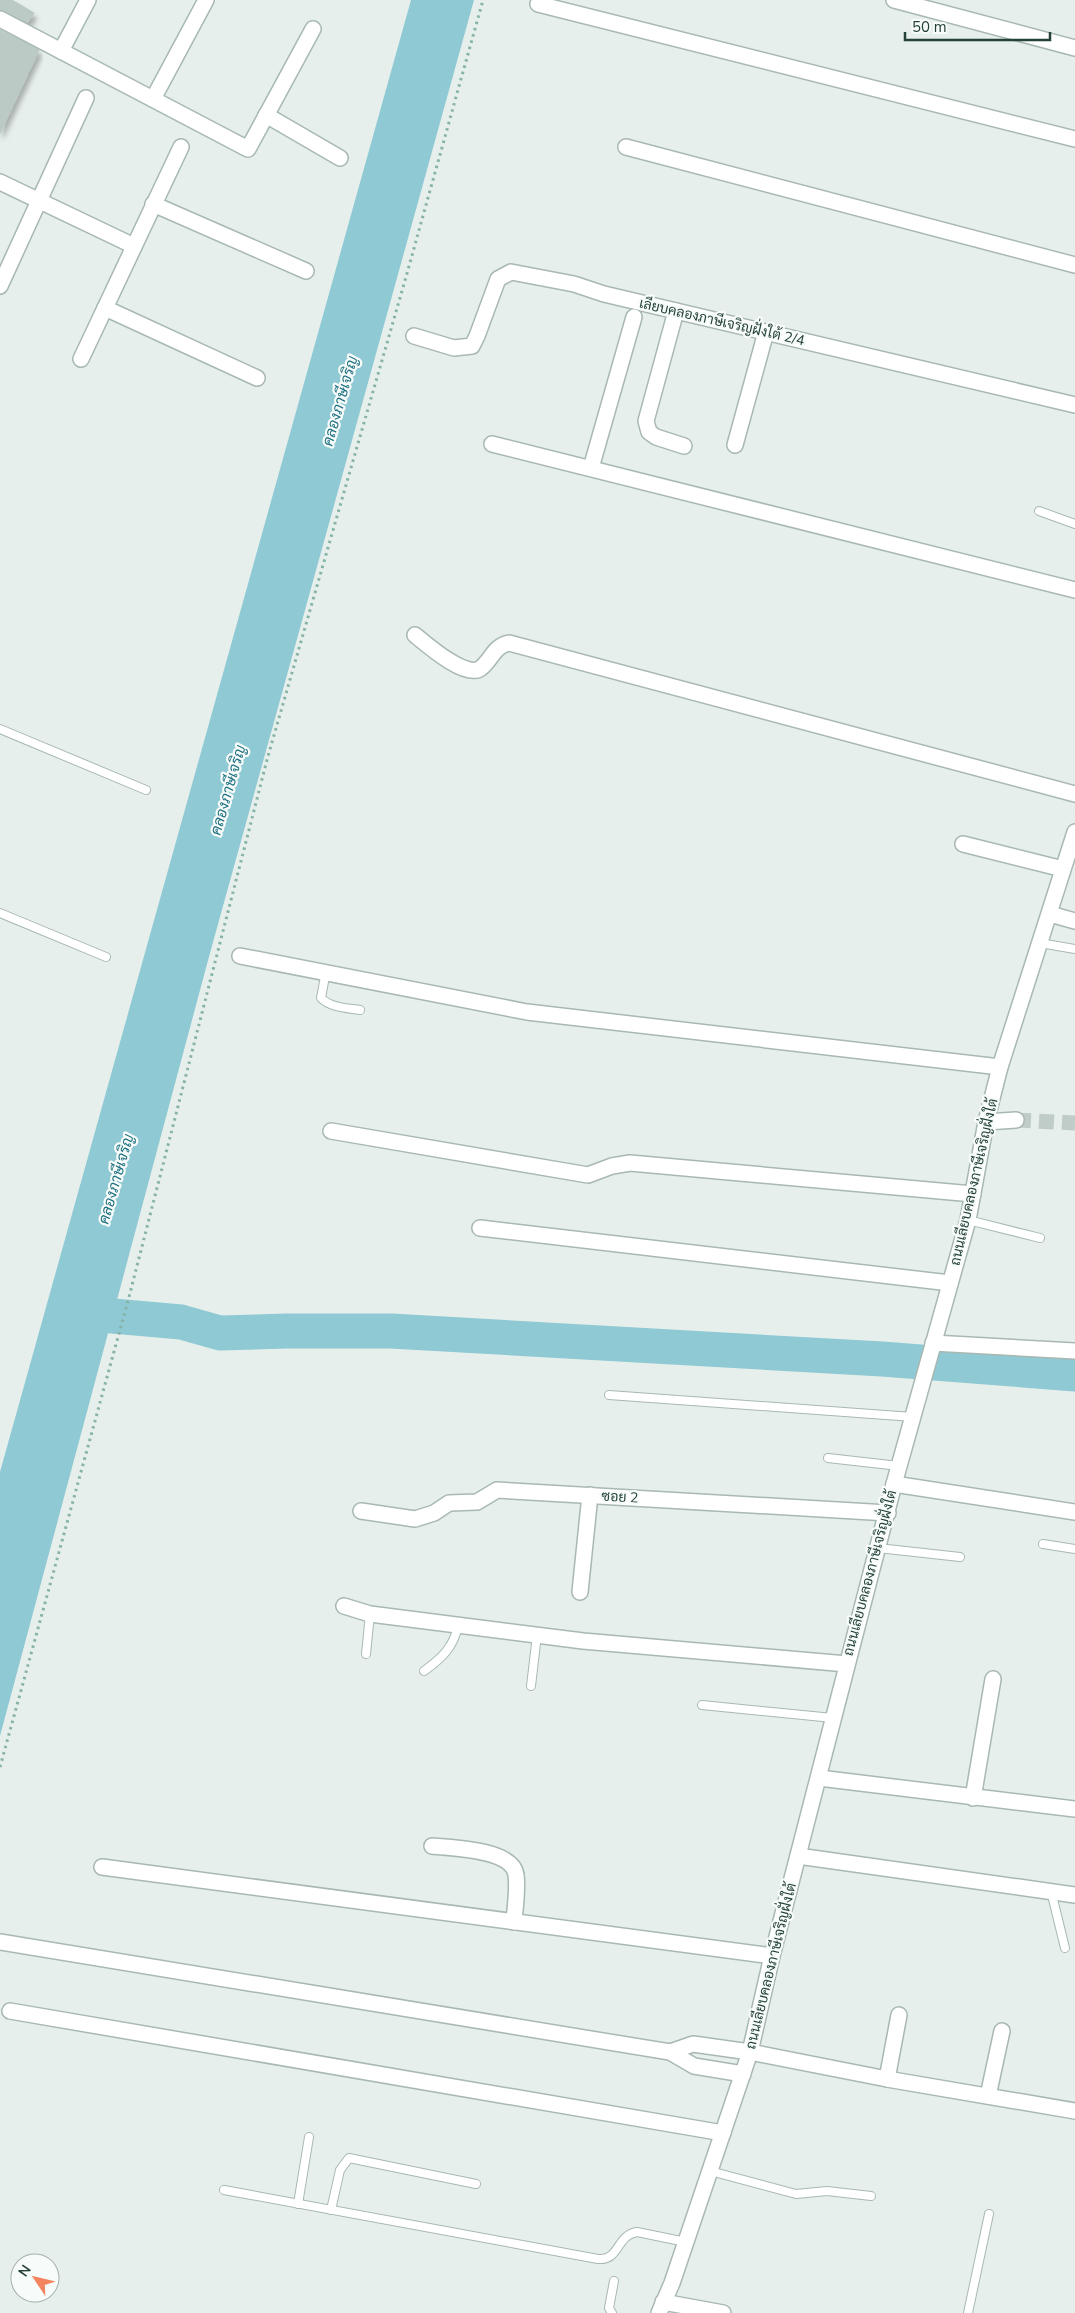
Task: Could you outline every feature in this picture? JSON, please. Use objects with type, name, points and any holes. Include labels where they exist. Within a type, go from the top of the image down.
[{"type":"street","points":[[60,51],[88,0]]},
{"type":"street","points":[[153,99],[206,0]]},
{"type":"street","points":[[894,0],[1075,48]]},
{"type":"street","points":[[538,4],[1075,139]]},
{"type":"street","points":[[0,19],[248,149],[313,30]]},
{"type":"street","points":[[0,286],[86,98]]},
{"type":"street","points":[[266,115],[340,158]]},
{"type":"street","points":[[81,359],[180,147]]},
{"type":"street","points":[[626,147],[1075,265]]},
{"type":"street","points":[[0,182],[134,246]]},
{"type":"street","points":[[153,204],[306,272]]},
{"type":"street","name":"เลียบคลองภาษีเจริญฝั่งใต้ 2/4","points":[[414,336],[454,348],[472,346],[498,279],[511,272],[574,284],[604,294],[1075,405]]},
{"type":"street","points":[[105,308],[257,378]]},
{"type":"street","points":[[676,311],[646,421],[648,432],[656,437],[684,446]]},
{"type":"street","points":[[591,468],[634,317]]},
{"type":"street","points":[[735,445],[766,332]]},
{"type":"street","points":[[492,444],[1075,590]]},
{"type":"street","points":[[415,635],[441,657],[453,664],[474,670],[482,668],[502,644],[509,643],[1075,794]]},
{"type":"street","name":"ถนนเลียบคลองภาษีเจริญฝั่งใต้","points":[[661,2308],[686,2242],[750,2052],[772,1956],[894,1484],[968,1220],[986,1122],[1000,1067],[1075,832]]},
{"type":"street","points":[[963,844],[1063,869]]},
{"type":"street","points":[[1050,914],[1075,920]]},
{"type":"street","points":[[240,956],[527,1012],[1000,1067]]},
{"type":"street","points":[[986,1122],[1016,1120]]},
{"type":"street","points":[[331,1132],[588,1175],[612,1166],[630,1163],[973,1194]]},
{"type":"street","points":[[480,1228],[950,1283]]},
{"type":"street","points":[[932,1347],[1075,1351]]},
{"type":"street","points":[[894,1484],[1075,1512]]},
{"type":"street","name":"ซอย 2","points":[[361,1511],[415,1519],[434,1513],[449,1503],[477,1502],[497,1490],[888,1513]]},
{"type":"street","points":[[580,1592],[590,1495]]},
{"type":"street","points":[[344,1606],[370,1614],[537,1635],[847,1664]]},
{"type":"street","points":[[973,1798],[993,1679]]},
{"type":"street","points":[[819,1778],[1075,1809]]},
{"type":"street","points":[[432,1846],[494,1854],[511,1863],[516,1874],[514,1922]]},
{"type":"street","points":[[798,1856],[1075,1895]]},
{"type":"street","points":[[102,1867],[772,1956]]},
{"type":"street","points":[[0,1942],[670,2052],[694,2066],[743,2074]]},
{"type":"street","points":[[10,2012],[723,2134]]},
{"type":"street","points":[[887,2079],[899,2014]]},
{"type":"street","points":[[988,2096],[1002,2030]]},
{"type":"street","points":[[670,2052],[693,2044],[750,2052],[887,2079],[1075,2111]]},
{"type":"street","points":[[661,2308],[723,2313]]},
{"type":"lane","points":[[1039,511],[1075,524]]},
{"type":"lane","points":[[0,729],[146,790]]},
{"type":"lane","points":[[0,913],[106,957]]},
{"type":"lane","points":[[1040,943],[1075,949]]},
{"type":"lane","points":[[326,972],[322,998],[336,1006],[360,1010]]},
{"type":"lane","points":[[968,1220],[1040,1238]]},
{"type":"lane","points":[[609,1395],[914,1417]]},
{"type":"lane","points":[[828,1458],[899,1466]]},
{"type":"lane","points":[[1043,1544],[1075,1549]]},
{"type":"lane","points":[[878,1548],[960,1557]]},
{"type":"lane","points":[[366,1654],[370,1614]]},
{"type":"lane","points":[[424,1671],[444,1657],[455,1639],[458,1625]]},
{"type":"lane","points":[[531,1686],[537,1635]]},
{"type":"lane","points":[[702,1705],[833,1718]]},
{"type":"lane","points":[[1050,1891],[1065,1948]]},
{"type":"lane","points":[[298,2204],[309,2137]]},
{"type":"lane","points":[[331,2210],[340,2170],[349,2158],[476,2184]]},
{"type":"lane","points":[[710,2170],[796,2194],[827,2191],[871,2196]]},
{"type":"lane","points":[[224,2190],[604,2260],[612,2256],[627,2234],[631,2232],[686,2242]]},
{"type":"lane","points":[[968,2313],[989,2214]]},
{"type":"lane","points":[[612,2313],[609,2308],[614,2281]]},
{"type":"path","points":[[0,1767],[129,1297],[268,756],[406,277],[483,0]]},
{"type":"water","name":"คลองภาษีเจริญ","points":[[411,0],[474,0],[210,953],[0,1736],[0,1472]]},
{"type":"building","points":[[0,0],[12,0],[34,13],[27,23],[0,10]]},
{"type":"building","points":[[0,30],[39,50],[0,133]]},
{"type":"waterway","points":[[79,1313],[181,1322],[220,1333],[391,1331],[882,1359],[1075,1374]]},
{"type":"tunnel","points":[[1016,1120],[1075,1123]]}]
